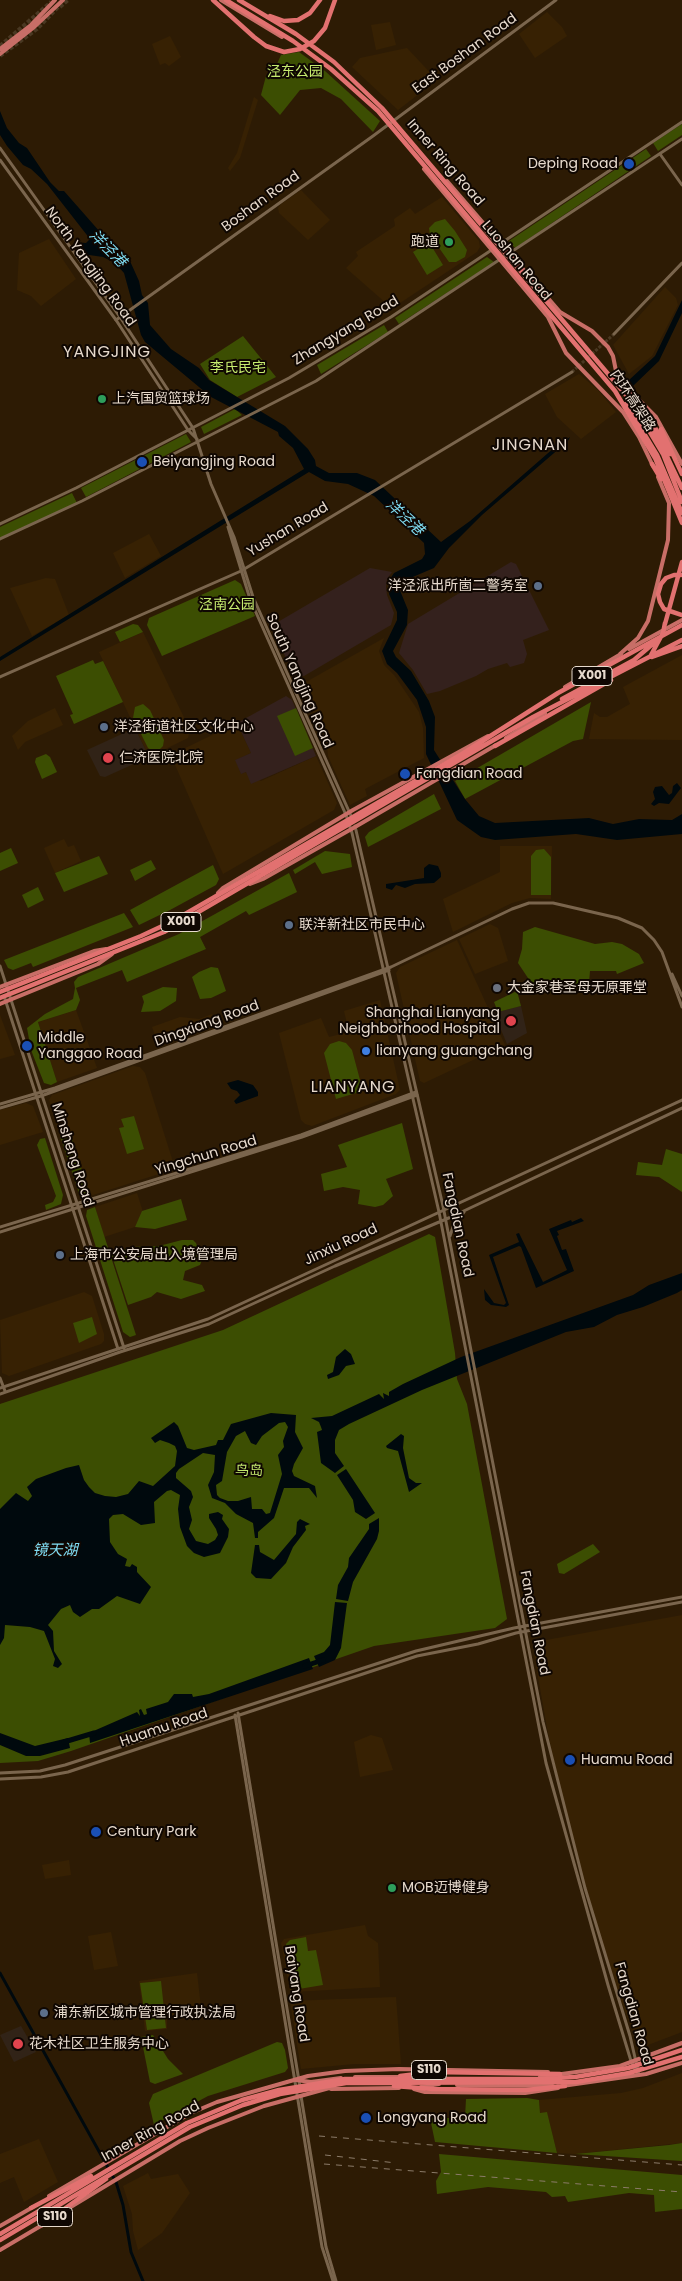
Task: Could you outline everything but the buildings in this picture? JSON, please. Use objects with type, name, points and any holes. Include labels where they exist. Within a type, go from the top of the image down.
[{"type":"highway","points":[[213,0],[266,46],[284,52],[300,49],[314,41],[325,28],[335,0]]},
{"type":"highway","name":"Inner Ring Road","points":[[226,0],[294,41],[331,69],[378,111],[542,304]]},
{"type":"highway","name":"Inner Ring Road","points":[[241,0],[296,34],[334,62],[382,108],[548,301],[631,402]]},
{"type":"highway","points":[[259,12],[284,21],[298,20],[310,13],[320,0]]},
{"type":"highway","name":"内环高架路","points":[[542,304],[615,391],[655,458],[682,524]]},
{"type":"highway","points":[[615,391],[634,415],[653,448],[682,513]]},
{"type":"highway","points":[[631,402],[663,454],[682,502]]},
{"type":"highway","points":[[631,402],[644,413],[658,431],[682,482]]},
{"type":"highway","name":"内环高架路","points":[[631,402],[651,427],[682,488]]},
{"type":"highway","points":[[661,429],[682,474]]},
{"type":"highway","points":[[652,464],[667,491]]},
{"type":"highway","points":[[495,746],[558,708],[645,662],[658,644],[678,582],[682,562]]},
{"type":"highway","points":[[678,582],[682,575],[666,578],[661,584],[658,594],[664,609],[682,615]]},
{"type":"highway","points":[[549,708],[573,692],[643,654],[655,642],[665,623]]},
{"type":"highway","name":"X001","points":[[463,756],[558,692],[682,625]]},
{"type":"highway","name":"X001","points":[[113,950],[158,928],[288,857],[549,708],[682,640]]},
{"type":"highway","points":[[646,659],[682,646]]},
{"type":"highway","points":[[246,885],[288,857]]},
{"type":"highway","name":"X001","points":[[0,998],[90,959],[164,932],[246,885]]},
{"type":"highway","name":"X001","points":[[0,987],[90,959]]},
{"type":"highway","name":"Inner Ring Road","points":[[115,2168],[122,2161],[242,2100],[312,2083],[345,2079],[537,2079],[575,2077],[628,2068],[682,2050]]},
{"type":"highway","name":"Inner Ring Road","points":[[0,2234],[28,2220],[206,2117],[280,2094],[320,2086],[375,2083],[576,2082],[630,2073],[682,2057]]},
{"type":"highway","points":[[389,2078],[420,2073],[560,2074]]},
{"type":"highway","points":[[375,2083],[422,2089],[526,2090],[565,2086]]},
{"type":"highway","points":[[31,2208],[104,2175]]},
{"type":"highway","points":[[42,2225],[104,2175]]},
{"type":"highway","name":"Inner Ring Road","points":[[0,2240],[28,2220]]},
{"type":"main road","points":[[0,49],[31,25],[54,0]]},
{"type":"main road","points":[[0,54],[34,28],[63,0]]},
{"type":"main road","name":"Luoshan Road","points":[[221,0],[293,42],[377,112],[548,317],[566,353],[623,412],[639,437],[652,464]]},
{"type":"main road","name":"Luoshan Road","points":[[241,0],[296,32],[334,61],[394,120],[560,312],[592,331],[608,347],[622,383],[656,417],[681,462]]},
{"type":"main road","name":"East Boshan Road","points":[[387,125],[556,0]]},
{"type":"main road","name":"Zhangyang Road","points":[[0,524],[76,488],[289,378],[391,317],[682,122]]},
{"type":"main road","name":"Boshan Road","points":[[116,320],[387,125]]},
{"type":"main road","name":"Zhangyang Road","points":[[0,539],[82,501],[246,418],[316,380],[682,139]]},
{"type":"main road","name":"North Yangjing Road","points":[[0,148],[120,318],[193,428],[199,441]]},
{"type":"main road","points":[[660,154],[682,185]]},
{"type":"main road","name":"North Yangjing Road","points":[[0,160],[116,320],[188,430],[199,441]]},
{"type":"main road","points":[[614,334],[682,263]]},
{"type":"main road","name":"Yushan Road","points":[[0,677],[243,571],[572,372]]},
{"type":"main road","name":"South Yangjing Road","points":[[199,441],[208,474],[253,597],[348,813]]},
{"type":"main road","points":[[620,654],[632,645],[648,621],[668,540],[670,516],[667,491]]},
{"type":"main road","name":"X001","points":[[558,692],[577,678],[682,620]]},
{"type":"main road","name":"X001","points":[[355,827],[495,746],[568,699]]},
{"type":"main road","name":"X001","points":[[216,896],[223,888],[348,813],[448,756],[504,729]]},
{"type":"main road","name":"Fangdian Road","points":[[348,813],[355,827],[446,1218],[473,1375],[522,1632],[552,1762],[585,1888],[639,2075]]},
{"type":"main road","name":"Fangdian Road","points":[[348,813],[349,831],[441,1220],[469,1351]]},
{"type":"main road","points":[[349,831],[355,827]]},
{"type":"main road","name":"X001","points":[[246,885],[263,879],[349,831]]},
{"type":"main road","name":"Dingxiang Road","points":[[0,1106],[39,1095],[389,969],[512,909],[529,904],[545,902],[634,923],[654,940],[670,973],[682,1007]]},
{"type":"main road","name":"X001","points":[[0,1004],[98,964],[113,950]]},
{"type":"main road","name":"X001","points":[[0,987],[94,951],[113,950]]},
{"type":"main road","name":"Minsheng Road","points":[[0,966],[8,984],[39,1095],[75,1206],[125,1351]]},
{"type":"main road","name":"Dingxiang Road","points":[[670,973],[675,978],[682,996]]},
{"type":"main road","name":"Minsheng Road","points":[[0,987],[39,1095]]},
{"type":"main road","name":"Yingchun Road","points":[[0,1232],[75,1206],[302,1137],[416,1093]]},
{"type":"main road","name":"Jinxiu Road","points":[[0,1394],[119,1350],[123,1346],[208,1319],[682,1100]]},
{"type":"main road","name":"Jinxiu Road","points":[[1,1387],[209,1324],[466,1209],[682,1108]]},
{"type":"main road","name":"Minsheng Road","points":[[75,1206],[119,1350]]},
{"type":"main road","name":"Yingchun Road","points":[[0,1228],[75,1206]]},
{"type":"main road","points":[[450,1238],[454,1224],[466,1209]]},
{"type":"main road","points":[[0,1378],[1,1387],[5,1391]]},
{"type":"main road","name":"Huamu Road","points":[[0,1779],[41,1777],[68,1772],[394,1657],[521,1627],[682,1597]]},
{"type":"main road","name":"Huamu Road","points":[[0,1773],[40,1771],[65,1766],[403,1660],[522,1632],[682,1602]]},
{"type":"main road","name":"Baiyang Road","points":[[237,1713],[318,2208],[334,2281]]},
{"type":"main road","name":"S110","points":[[298,2079],[360,2077],[530,2078],[606,2069],[682,2042]]},
{"type":"main road","name":"S110","points":[[411,2088],[425,2092],[531,2093],[639,2075],[682,2063]]},
{"type":"main road","points":[[393,2070],[418,2071],[432,2077]]},
{"type":"main road","name":"S110","points":[[560,2074],[529,2070],[332,2072],[266,2086],[200,2108],[109,2160],[104,2175],[120,2177],[208,2128],[264,2106],[348,2084],[565,2086]]},
{"type":"main road","points":[[425,2092],[440,2084]]},
{"type":"main road","name":"S110","points":[[326,2089],[411,2088],[440,2084]]},
{"type":"main road","name":"S110","points":[[0,2226],[31,2208]]},
{"type":"main road","name":"S110","points":[[0,2250],[42,2225]]},
{"type":"shaded area","points":[[547,12],[562,27],[567,36],[535,58],[519,34]]},
{"type":"shaded area","points":[[390,22],[396,45],[376,50],[371,25]]},
{"type":"shaded area","points":[[170,36],[181,57],[169,66],[165,63],[160,65],[152,44]]},
{"type":"shaded area","points":[[407,48],[437,80],[398,110],[352,67],[360,58]]},
{"type":"shaded area","points":[[254,97],[258,100],[240,158],[230,171],[228,168],[237,153]]},
{"type":"shaded area","points":[[301,190],[330,220],[308,240],[279,213],[278,208]]},
{"type":"shaded area","points":[[442,197],[479,241],[480,247],[477,252],[394,307],[387,304],[346,268],[358,256],[356,252],[395,226],[394,219],[410,208],[415,214]]},
{"type":"shaded area","points":[[49,239],[76,279],[41,306],[31,296],[17,290],[19,253]]},
{"type":"shaded area","points":[[665,287],[676,298],[678,305],[652,356],[629,374],[613,345]]},
{"type":"shaded area","points":[[579,374],[598,390],[616,412],[581,439],[557,417],[545,394]]},
{"type":"shaded area","points":[[149,534],[161,556],[125,578],[113,553]]},
{"type":"shaded area","points":[[511,562],[516,564],[549,630],[523,640],[527,654],[524,663],[510,667],[507,663],[488,669],[440,691],[427,694],[413,670],[399,653],[408,624]]},
{"type":"shaded area","points":[[370,568],[392,572],[387,579],[386,587],[394,613],[391,625],[304,676],[294,675],[271,626]]},
{"type":"shaded area","points":[[46,578],[55,579],[69,615],[32,636],[10,588]]},
{"type":"shaded area","points":[[143,632],[190,730],[188,738],[149,757],[99,652]]},
{"type":"shaded area","points":[[384,638],[379,651],[384,665],[394,675],[419,712],[423,728],[424,758],[365,789],[367,796],[350,805],[328,756],[327,744],[302,688],[306,682]]},
{"type":"shaded area","points":[[682,655],[682,740],[589,739],[594,713],[600,717],[607,717],[630,704],[623,687]]},
{"type":"shaded area","points":[[286,696],[292,700],[316,756],[251,784],[246,772],[241,774],[235,760],[251,753],[237,723]]},
{"type":"shaded area","points":[[55,708],[63,725],[25,742],[18,750],[12,736],[28,721]]},
{"type":"shaded area","points":[[237,723],[251,753],[236,760],[241,774],[245,772],[261,781],[316,756],[337,803],[334,810],[223,874],[172,758],[175,753]]},
{"type":"shaded area","points":[[135,728],[149,757],[105,777],[100,776],[87,750]]},
{"type":"shaded area","points":[[64,839],[68,847],[74,845],[81,861],[55,873],[44,848]]},
{"type":"shaded area","points":[[500,846],[552,846],[551,899],[530,898],[512,903],[453,932],[443,899],[500,872]]},
{"type":"shaded area","points":[[490,924],[498,928],[508,961],[475,974],[459,939]]},
{"type":"shaded area","points":[[457,940],[505,1045],[424,1083],[420,1081],[396,973],[400,967]]},
{"type":"shaded area","points":[[380,1000],[400,1090],[396,1094],[312,1126],[305,1124],[301,1120],[279,1033],[321,1018],[329,1037],[349,1032],[344,1011]]},
{"type":"shaded area","name":"Shanghai Lianyang Neighborhood Hospital","points":[[521,1006],[527,1033],[507,1044],[494,1013]]},
{"type":"shaded area","points":[[76,1010],[97,1068],[57,1082],[38,1022]]},
{"type":"shaded area","points":[[212,1014],[216,1025],[159,1046],[152,1027],[180,1017],[199,1019]]},
{"type":"shaded area","points":[[0,1015],[15,1055],[0,1059]]},
{"type":"shaded area","points":[[133,1066],[140,1067],[145,1073],[173,1162],[165,1172],[90,1196],[70,1133],[60,1136],[49,1100],[52,1095]]},
{"type":"shaded area","points":[[26,1103],[33,1106],[43,1132],[0,1145],[0,1110]]},
{"type":"shaded area","points":[[137,1193],[143,1212],[135,1227],[104,1237],[95,1207]]},
{"type":"shaded area","points":[[84,1292],[92,1296],[104,1334],[104,1341],[101,1344],[9,1376],[2,1373],[0,1320]]},
{"type":"shaded area","points":[[682,1615],[682,2032],[640,2048],[614,1984],[572,1839],[549,1739],[534,1654],[535,1647],[541,1641]]},
{"type":"shaded area","points":[[371,1735],[382,1738],[393,1770],[360,1777],[354,1742]]},
{"type":"shaded area","points":[[69,1860],[71,1875],[45,1879],[42,1865]]},
{"type":"shaded area","points":[[365,1925],[368,1936],[378,1943],[380,1987],[293,1992],[290,1990],[281,1943],[284,1939]]},
{"type":"shaded area","points":[[111,1932],[118,1966],[94,1970],[88,1936]]},
{"type":"shaded area","points":[[197,1973],[202,2016],[167,2019],[167,2029],[145,2031],[139,1981]]},
{"type":"shaded area","points":[[396,1997],[401,2064],[354,2064],[301,2069],[290,2001]]},
{"type":"shaded area","name":"花木社区卫生服务中心","points":[[21,2026],[36,2052],[14,2062],[0,2035]]},
{"type":"shaded area","points":[[682,2073],[682,2143],[575,2154],[557,2153],[547,2113],[540,2113],[539,2100],[621,2093],[643,2088]]},
{"type":"shaded area","points":[[39,2139],[58,2182],[24,2202],[14,2177],[0,2183],[0,2154]]},
{"type":"shaded area","points":[[148,2173],[151,2179],[178,2174],[190,2193],[162,2233],[138,2250],[133,2231],[132,2214],[123,2186]]},
{"type":"green space","name":"泾东公园","points":[[299,52],[325,71],[380,121],[373,132],[341,99],[321,88],[300,90],[280,115],[261,95],[266,76],[277,64],[281,55]]},
{"type":"green space","points":[[682,124],[682,135],[658,151],[653,143]]},
{"type":"green space","points":[[646,149],[651,156],[515,248],[509,241]]},
{"type":"green space","name":"跑道","points":[[445,219],[467,250],[465,257],[456,262],[449,262],[430,235],[429,228],[435,222]]},
{"type":"green space","points":[[429,242],[443,265],[427,275],[413,252]]},
{"type":"green space","points":[[487,257],[494,262],[399,324],[395,318]]},
{"type":"green space","points":[[384,325],[388,332],[321,374],[317,365]]},
{"type":"green space","name":"李氏民宅","points":[[243,336],[276,377],[237,397],[210,380],[200,364]]},
{"type":"green space","points":[[235,409],[242,415],[204,434],[201,427]]},
{"type":"green space","points":[[186,434],[191,442],[86,497],[81,488]]},
{"type":"green space","points":[[72,493],[77,503],[0,538],[0,527]]},
{"type":"green space","name":"泾南公园","points":[[235,580],[241,584],[255,616],[162,656],[147,625],[149,618]]},
{"type":"green space","points":[[133,624],[138,625],[143,632],[120,642],[115,632]]},
{"type":"green space","points":[[93,660],[95,664],[103,661],[123,702],[74,724],[70,715],[73,714],[56,676]]},
{"type":"green space","points":[[591,702],[583,739],[573,741],[465,799],[455,781]]},
{"type":"green space","points":[[143,704],[150,710],[164,740],[163,746],[159,750],[153,751],[148,748],[133,718],[135,707]]},
{"type":"green space","points":[[296,708],[313,748],[295,756],[277,716]]},
{"type":"green space","points":[[46,754],[50,757],[57,772],[42,779],[35,762],[36,758]]},
{"type":"green space","points":[[434,794],[441,809],[368,847],[365,837],[369,832]]},
{"type":"green space","points":[[11,848],[18,863],[0,871],[0,853]]},
{"type":"green space","points":[[544,849],[551,857],[551,895],[531,895],[531,856],[536,850]]},
{"type":"green space","points":[[325,851],[350,854],[352,867],[322,874],[315,862],[295,874],[293,870]]},
{"type":"green space","points":[[99,856],[108,874],[64,892],[55,873]]},
{"type":"green space","points":[[151,860],[156,869],[135,881],[130,870]]},
{"type":"green space","points":[[213,865],[219,879],[216,885],[139,925],[130,910]]},
{"type":"green space","points":[[289,873],[297,892],[249,915],[246,911],[200,937],[206,949],[127,982],[122,970],[76,988],[80,1000],[76,1010],[38,1022],[57,1082],[51,1085],[44,1083],[31,1050],[27,1028],[45,1014],[73,999],[74,982],[78,977],[179,934]]},
{"type":"green space","points":[[38,887],[44,900],[28,908],[22,895]]},
{"type":"green space","points":[[124,913],[133,927],[33,967],[31,963],[13,970],[8,968],[4,960]]},
{"type":"green space","points":[[535,927],[595,944],[612,942],[622,944],[639,954],[644,963],[617,974],[616,971],[590,971],[589,983],[575,988],[547,993],[534,987],[518,963],[522,949],[523,932]]},
{"type":"green space","points":[[211,967],[218,968],[226,991],[211,998],[200,999],[192,977]]},
{"type":"green space","points":[[163,987],[177,988],[176,1001],[160,1011],[141,1012],[144,1002],[142,996]]},
{"type":"green space","points":[[517,991],[521,1006],[498,1012],[494,1002]]},
{"type":"green space","points":[[339,1041],[346,1043],[352,1050],[363,1091],[336,1099],[324,1053],[330,1044]]},
{"type":"green space","points":[[134,1116],[144,1149],[127,1154],[119,1128],[124,1127],[121,1119]]},
{"type":"green space","points":[[402,1123],[413,1169],[386,1179],[393,1196],[383,1205],[375,1207],[358,1204],[360,1190],[343,1187],[324,1191],[321,1174],[347,1167],[338,1145]]},
{"type":"green space","points":[[70,1132],[90,1196],[85,1197],[79,1193],[60,1136]]},
{"type":"green space","points":[[45,1138],[63,1195],[61,1204],[46,1210],[45,1205],[53,1202],[56,1196],[37,1145],[40,1139]]},
{"type":"green space","points":[[666,1149],[682,1154],[682,1192],[659,1177],[636,1175],[638,1162],[662,1165]]},
{"type":"green space","points":[[181,1199],[187,1220],[155,1229],[135,1227],[142,1211]]},
{"type":"green space","points":[[95,1207],[136,1335],[130,1337],[123,1332],[86,1216],[87,1210]]},
{"type":"green space","name":"鸟岛","points":[[429,1234],[435,1237],[455,1353],[457,1379],[467,1404],[507,1619],[495,1628],[374,1646],[71,1751],[38,1761],[0,1763],[0,1404],[223,1330]]},
{"type":"green space","points":[[182,1240],[193,1240],[196,1243],[202,1260],[200,1265],[185,1271],[183,1280],[202,1285],[205,1291],[181,1299],[157,1292],[151,1297],[128,1305],[111,1253],[132,1247],[159,1246]]},
{"type":"green space","points":[[92,1317],[97,1334],[79,1343],[73,1323]]},
{"type":"green space","points":[[593,1544],[600,1552],[564,1574],[559,1573],[557,1564]]},
{"type":"green space","points":[[306,1937],[308,1951],[316,1950],[323,1985],[299,1989],[293,1984],[286,1944],[290,1940]]},
{"type":"green space","points":[[161,1981],[166,2028],[147,2030],[140,1983]]},
{"type":"green space","points":[[153,2035],[168,2059],[183,2074],[155,2084],[150,2082],[141,2037]]},
{"type":"green space","points":[[277,2042],[282,2043],[285,2050],[288,2068],[285,2072],[208,2096],[154,2125],[149,2103],[153,2094]]},
{"type":"green space","points":[[527,2098],[539,2100],[540,2113],[547,2112],[557,2153],[435,2142],[430,2118],[465,2118],[466,2099]]},
{"type":"green space","points":[[682,2143],[682,2161],[575,2154],[669,2145]]},
{"type":"green space","points":[[439,2154],[682,2175],[682,2209],[655,2212],[654,2195],[629,2193],[568,2202],[565,2196],[552,2197],[546,2192],[488,2187],[437,2194],[436,2181],[441,2172]]},
{"type":"water","name":"洋泾港","points":[[0,111],[7,128],[19,143],[27,148],[50,182],[59,191],[64,191],[115,249],[130,261],[139,281],[142,295],[148,303],[150,325],[171,349],[199,368],[209,380],[285,426],[308,449],[315,460],[316,466],[329,473],[357,473],[375,480],[441,542],[470,521],[555,447],[570,437],[568,441],[482,515],[449,548],[434,568],[401,582],[399,588],[408,610],[407,625],[393,651],[396,657],[411,671],[429,701],[435,717],[434,750],[465,799],[479,816],[495,823],[589,818],[613,824],[639,819],[672,820],[682,814],[682,834],[617,840],[576,834],[495,840],[481,837],[457,820],[426,754],[426,727],[417,700],[397,673],[387,664],[382,651],[397,620],[397,612],[389,594],[390,579],[394,573],[422,559],[425,554],[424,543],[374,496],[348,484],[325,481],[309,472],[0,661],[0,657],[304,469],[293,448],[279,436],[278,432],[211,397],[145,342],[141,335],[124,273],[115,263],[103,257],[82,254],[74,242],[86,243],[90,239],[47,184],[31,169],[23,165],[7,146],[0,135]]},
{"type":"water","points":[[682,300],[682,313],[659,361],[633,386],[629,380],[655,356]]},
{"type":"water","points":[[677,783],[681,788],[669,804],[659,803],[654,806],[651,804],[655,799],[653,792],[655,787],[662,786],[669,795],[672,793],[673,786]]},
{"type":"water","points":[[429,864],[438,866],[441,873],[441,877],[434,883],[415,884],[405,888],[396,885],[392,890],[386,888],[386,884],[424,878],[424,868]]},
{"type":"water","points":[[238,1080],[253,1085],[258,1092],[258,1096],[236,1104],[234,1101],[240,1095],[237,1091],[231,1089],[227,1083]]},
{"type":"water","points":[[581,1218],[584,1221],[557,1231],[562,1250],[566,1249],[574,1271],[536,1288],[519,1246],[493,1257],[509,1305],[506,1307],[491,1305],[485,1300],[484,1289],[494,1303],[504,1305],[506,1303],[489,1255],[519,1242],[516,1234],[519,1233],[543,1282],[567,1270],[549,1229]]},
{"type":"water","points":[[682,1273],[682,1290],[677,1293],[617,1315],[594,1327],[566,1332],[422,1390],[349,1424],[339,1430],[335,1440],[335,1453],[344,1466],[335,1473],[321,1463],[317,1432],[322,1430],[319,1422],[311,1418],[332,1416],[379,1394],[384,1399],[383,1393],[389,1396],[389,1392],[403,1384],[461,1357],[633,1295],[649,1285]]},
{"type":"water","points":[[345,1349],[351,1354],[355,1364],[346,1366],[339,1375],[328,1379],[327,1375],[333,1372],[336,1357]]},
{"type":"water","name":"镜天湖","points":[[271,1413],[296,1415],[295,1432],[303,1448],[292,1471],[294,1476],[315,1486],[317,1498],[309,1488],[284,1488],[274,1518],[258,1532],[258,1538],[255,1538],[253,1523],[236,1514],[225,1503],[212,1498],[208,1485],[214,1472],[215,1455],[203,1453],[179,1469],[176,1473],[176,1478],[191,1491],[193,1497],[189,1507],[192,1520],[189,1529],[196,1541],[208,1544],[215,1540],[218,1535],[209,1518],[209,1514],[218,1512],[223,1515],[222,1519],[229,1529],[228,1537],[220,1553],[204,1557],[194,1553],[187,1546],[180,1527],[178,1509],[180,1495],[171,1490],[167,1491],[154,1502],[155,1523],[141,1525],[123,1514],[113,1515],[109,1519],[110,1542],[118,1554],[127,1559],[125,1566],[130,1567],[132,1564],[137,1567],[137,1572],[151,1587],[140,1604],[117,1596],[99,1609],[92,1609],[80,1617],[73,1612],[70,1605],[61,1609],[48,1625],[53,1631],[54,1651],[62,1664],[58,1668],[53,1666],[55,1659],[44,1631],[30,1627],[5,1625],[4,1638],[0,1645],[0,1509],[16,1493],[28,1501],[32,1496],[27,1487],[36,1479],[79,1465],[84,1480],[89,1487],[95,1493],[105,1496],[116,1497],[128,1494],[139,1481],[153,1486],[175,1466],[177,1451],[175,1446],[169,1443],[160,1440],[155,1443],[151,1438],[174,1422],[178,1426],[187,1448],[194,1450],[216,1445],[218,1440],[223,1440],[231,1424]],"holes":[[[285,1422],[288,1427],[283,1441],[284,1447],[278,1455],[282,1474],[270,1513],[266,1514],[262,1509],[252,1509],[251,1497],[238,1501],[228,1501],[220,1498],[217,1495],[216,1485],[222,1481],[227,1452],[236,1436],[245,1431],[251,1443],[256,1445],[262,1436],[279,1423]]]},
{"type":"water","points":[[401,1434],[404,1436],[403,1448],[409,1478],[416,1483],[422,1483],[409,1492],[398,1451],[386,1446]]},
{"type":"water","points":[[346,1469],[375,1513],[366,1519],[355,1512],[353,1500],[337,1475]]},
{"type":"water","points":[[379,1518],[377,1539],[353,1582],[348,1601],[336,1599],[338,1585],[348,1567],[349,1558],[369,1529],[369,1524]]},
{"type":"water","points":[[300,1519],[310,1524],[305,1526],[306,1530],[293,1547],[286,1563],[271,1579],[256,1578],[251,1573],[255,1545],[259,1545],[260,1552],[274,1560],[296,1534],[297,1522]]},
{"type":"water","points":[[335,1602],[347,1603],[341,1648],[335,1660],[319,1667],[314,1656],[324,1652],[330,1645]]},
{"type":"water","points":[[309,1658],[313,1669],[90,1743],[89,1733],[137,1712],[140,1716],[139,1710],[141,1709],[144,1715],[147,1714],[146,1709],[168,1702],[174,1694],[192,1694],[193,1697],[209,1694]]},
{"type":"water","points":[[0,1733],[35,1746],[68,1738],[70,1748],[40,1756],[26,1756],[0,1745]]},
{"type":"waterway","points":[[305,1666],[323,1660]]},
{"type":"waterway","points":[[64,1742],[94,1733]]},
{"type":"waterway","points":[[0,1973],[116,2182],[123,2205],[131,2252],[143,2281]]},
{"type":"tunnel","points":[[60,7],[68,0]]},
{"type":"tunnel","points":[[0,46],[51,2]]},
{"type":"tunnel","points":[[0,56],[37,29],[61,4]]},
{"type":"tunnel","points":[[572,372],[614,334]]},
{"type":"railway","points":[[319,2136],[682,2165]]},
{"type":"railway","points":[[325,2155],[396,2163]]},
{"type":"railway","points":[[324,2164],[682,2192]]},
{"type":"place","name":"Deping Road","points":[[629,164]]},
{"type":"place","name":"跑道","points":[[449,242]]},
{"type":"place","name":"上汽国贸篮球场","points":[[102,399]]},
{"type":"place","name":"Beiyangjing Road","points":[[142,462]]},
{"type":"place","name":"洋泾派出所崮二警务室","points":[[538,586]]},
{"type":"place","name":"洋泾街道社区文化中心","points":[[104,727]]},
{"type":"place","name":"仁济医院北院","points":[[108,758]]},
{"type":"place","name":"Fangdian Road","points":[[405,774]]},
{"type":"place","name":"联洋新社区市民中心","points":[[289,925]]},
{"type":"place","name":"大金家巷圣母无原罪堂","points":[[497,988]]},
{"type":"place","name":"Shanghai Lianyang Neighborhood Hospital","points":[[511,1021]]},
{"type":"place","name":"Middle Yanggao Road","points":[[27,1046]]},
{"type":"place","name":"lianyang guangchang","points":[[366,1051]]},
{"type":"place","name":"上海市公安局出入境管理局","points":[[60,1255]]},
{"type":"place","name":"Huamu Road","points":[[570,1760]]},
{"type":"place","name":"Century Park","points":[[96,1832]]},
{"type":"place","name":"MOB迈博健身","points":[[392,1888]]},
{"type":"place","name":"浦东新区城市管理行政执法局","points":[[44,2013]]},
{"type":"place","name":"花木社区卫生服务中心","points":[[18,2044]]},
{"type":"place","name":"Longyang Road","points":[[366,2118]]},
{"type":"district","name":"YANGJING","points":[[107,353]]},
{"type":"district","name":"JINGNAN","points":[[530,446]]},
{"type":"district","name":"LIANYANG","points":[[353,1088]]}]
